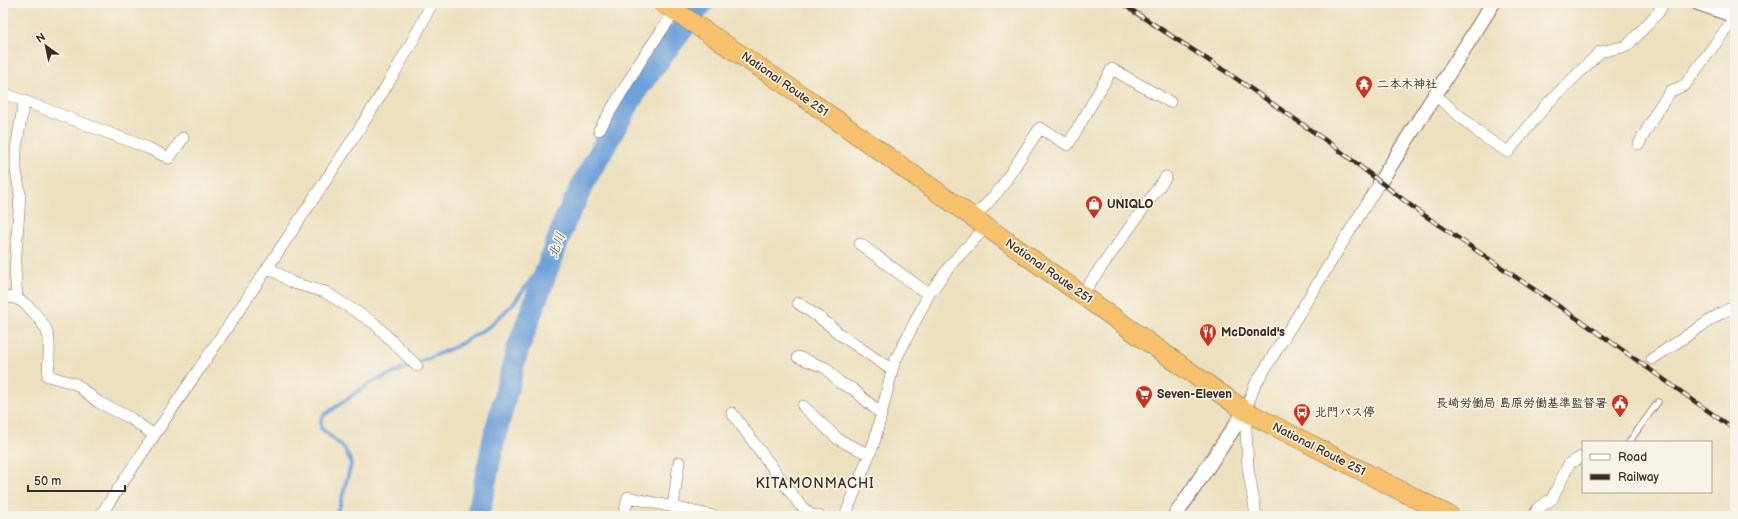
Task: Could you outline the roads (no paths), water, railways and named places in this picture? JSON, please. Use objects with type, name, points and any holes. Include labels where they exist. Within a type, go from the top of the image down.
[{"type":"highway","name":"National Route 251","points":[[672,9],[804,97],[1245,411],[1450,516]]},
{"type":"street","points":[[100,516],[268,267],[382,94],[432,3]]},
{"type":"street","points":[[1175,516],[1245,411],[1255,385],[1434,94],[1493,3]]},
{"type":"street","points":[[1434,94],[1483,136],[1508,152],[1547,104],[1600,52],[1627,46],[1658,13],[1663,3]]},
{"type":"street","points":[[1639,144],[1658,109],[1671,91],[1685,85],[1735,16],[1698,3]]},
{"type":"street","points":[[599,130],[672,9]]},
{"type":"street","points":[[845,516],[874,443],[894,363],[929,294],[980,223],[1000,189],[1040,128],[1068,145],[1112,69],[1170,102]]},
{"type":"street","points":[[3,93],[148,148],[169,158],[183,138]]},
{"type":"street","points":[[17,298],[15,269],[20,195],[16,170],[16,149],[24,101]]},
{"type":"street","points":[[1082,294],[1166,176]]},
{"type":"street","points":[[860,244],[879,258],[929,294],[914,284],[860,244]]},
{"type":"street","points":[[268,267],[289,281],[325,292],[374,323],[415,363]]},
{"type":"street","points":[[3,297],[17,298],[39,318],[44,326],[48,336],[48,376],[76,384],[98,402],[130,418],[154,435]]},
{"type":"street","points":[[798,303],[824,321],[841,336],[892,370]]},
{"type":"street","points":[[1652,358],[1721,313],[1735,306]]},
{"type":"street","points":[[798,357],[826,368],[840,383],[853,389],[881,414]]},
{"type":"street","points":[[802,406],[838,439],[869,454]]},
{"type":"street","points":[[1245,411],[1248,467],[1256,516]]},
{"type":"street","points":[[732,413],[800,505],[812,515],[819,516]]},
{"type":"street","points":[[1534,516],[1538,508],[1552,499],[1569,464],[1582,456]]},
{"type":"street","points":[[673,507],[679,462]]},
{"type":"street","points":[[624,516],[628,497],[714,516]]},
{"type":"lane","points":[[1630,441],[1658,402]]},
{"type":"waterway","name":"北川","points":[[478,516],[494,439],[517,351],[565,221],[588,174],[638,87],[702,3]]},
{"type":"waterway","points":[[334,516],[339,508],[351,465],[344,448],[321,428],[321,420],[324,415],[372,382],[455,347],[490,326],[512,305],[537,272],[547,265]]},
{"type":"railway","points":[[1121,3],[1228,73],[1331,144],[1418,211],[1597,332],[1735,430]]},
{"type":"place","name":"二本木神社","points":[[1364,99]]},
{"type":"place","name":"UNIQLO","points":[[1094,219]]},
{"type":"place","name":"McDonald's","points":[[1208,347]]},
{"type":"place","name":"Seven-Eleven","points":[[1144,409]]},
{"type":"place","name":"長崎労働局 島原労働基準監督署","points":[[1620,418]]},
{"type":"place","name":"北門バス停","points":[[1302,427]]},
{"type":"district","name":"KITAMONMACHI","points":[[815,483]]}]
